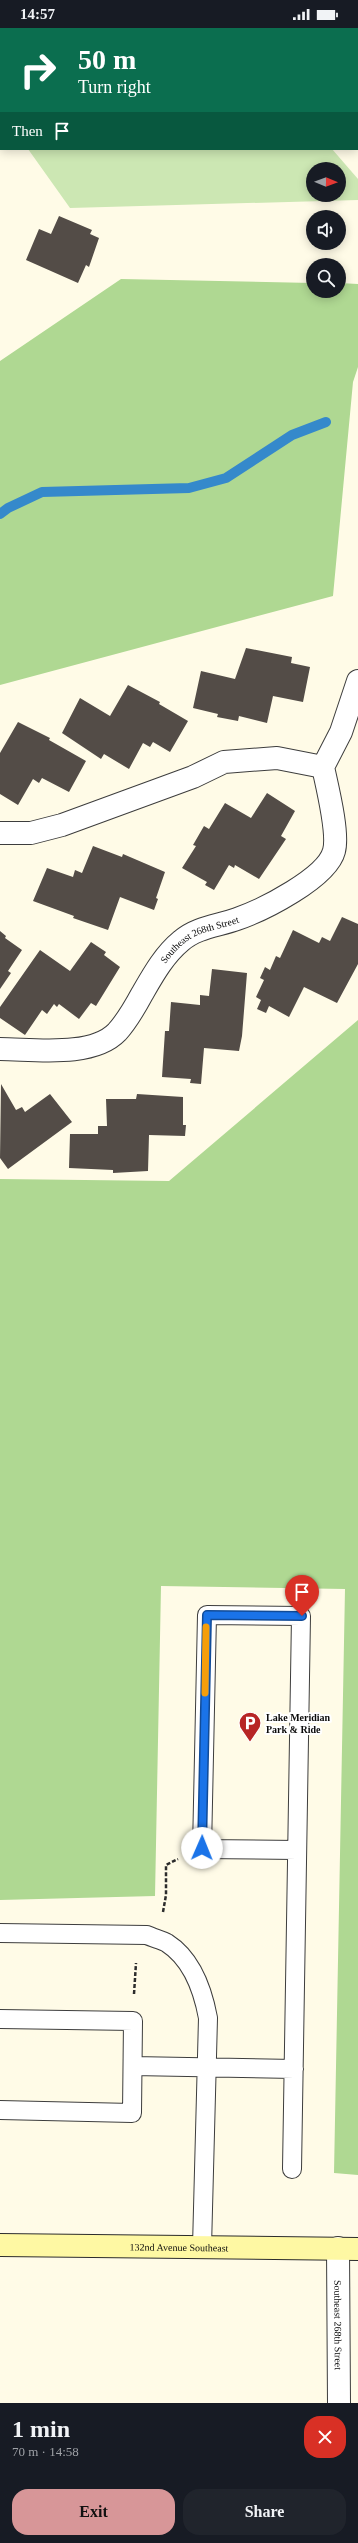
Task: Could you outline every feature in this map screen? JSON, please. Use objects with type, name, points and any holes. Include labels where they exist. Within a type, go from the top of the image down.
[{"type":"main road","name":"132nd Avenue Southeast","points":[[0,2245],[348,2248]]},
{"type":"street","points":[[0,833],[31,833],[62,826],[179,783],[224,762],[277,758],[323,767],[341,732],[358,681]]},
{"type":"street","name":"Southeast 268th Street","points":[[0,1049],[75,1049],[99,1044],[116,1032],[133,1010],[158,966],[181,940],[202,928],[238,919],[292,892],[318,875],[334,851],[332,813],[323,767]]},
{"type":"street","name":"Southeast 268th Street","points":[[338,2403],[348,2248]]},
{"type":"lane","points":[[292,2168],[302,1616],[207,1615],[202,1848],[297,1850]]},
{"type":"lane","points":[[0,1933],[147,1935],[167,1943],[182,1956],[195,1975],[204,1997],[208,2018],[202,2247]]},
{"type":"lane","points":[[0,2019],[133,2021],[132,2113],[0,2110]]},
{"type":"lane","points":[[133,2066],[294,2069]]},
{"type":"green space","points":[[29,150],[333,150],[343,162],[306,162],[306,201],[70,208]]},
{"type":"green space","points":[[346,165],[358,179],[358,200],[346,200]]},
{"type":"green space","points":[[121,279],[306,283],[306,298],[346,298],[346,283],[358,284],[358,367],[353,382],[333,596],[0,685],[0,361]]},
{"type":"green space","points":[[358,1020],[358,2175],[334,2173],[345,1589],[161,1586],[155,1896],[0,1900],[0,1179],[169,1181]]},
{"type":"building","points":[[59,216],[92,230],[90,234],[99,238],[89,267],[86,265],[78,283],[26,260],[39,229],[51,234]]},
{"type":"building","points":[[246,648],[292,657],[291,663],[310,667],[303,702],[273,696],[267,723],[239,716],[238,721],[217,717],[218,714],[193,708],[201,671],[235,679]]},
{"type":"building","points":[[128,685],[160,702],[159,704],[188,721],[170,752],[153,742],[150,747],[143,743],[129,769],[104,754],[101,759],[62,733],[80,698],[110,716]]},
{"type":"building","points":[[18,722],[50,738],[49,740],[86,761],[69,792],[42,778],[39,783],[33,779],[18,805],[0,794],[0,753]]},
{"type":"building","points":[[267,793],[295,811],[281,836],[286,839],[259,879],[235,865],[234,868],[229,865],[214,890],[205,885],[207,882],[182,868],[196,846],[193,845],[204,826],[209,829],[225,803],[251,818]]},
{"type":"building","points":[[93,846],[122,857],[123,854],[165,872],[156,898],[158,899],[154,910],[120,897],[108,930],[73,918],[74,916],[33,901],[47,868],[73,877],[75,870],[82,873]]},
{"type":"building","points":[[342,917],[358,924],[358,964],[337,1003],[304,987],[289,1017],[269,1006],[266,1013],[257,1009],[261,1000],[256,997],[264,980],[260,978],[265,967],[270,970],[276,956],[280,958],[293,930],[319,943],[322,937],[330,941]]},
{"type":"building","points":[[0,931],[6,936],[5,938],[22,950],[8,971],[11,973],[0,989]]},
{"type":"building","points":[[91,942],[106,952],[104,955],[120,967],[96,1006],[91,1003],[79,1019],[59,1004],[57,1007],[54,1004],[47,1014],[42,1010],[25,1035],[0,1018],[0,1007],[40,950],[70,971]]},
{"type":"building","points":[[212,969],[247,973],[242,1036],[239,1051],[204,1048],[201,1084],[190,1083],[191,1079],[162,1077],[165,1031],[169,1031],[171,1002],[200,1005],[200,995],[209,996]]},
{"type":"building","points":[[1,1084],[16,1110],[22,1107],[25,1112],[50,1094],[72,1122],[8,1169],[0,1158]]},
{"type":"building","points":[[137,1094],[183,1097],[183,1125],[186,1125],[185,1136],[149,1135],[148,1171],[113,1173],[113,1170],[69,1168],[70,1134],[98,1134],[98,1126],[107,1126],[106,1099],[136,1099]]},
{"type":"waterway","points":[[0,514],[8,508],[42,492],[189,488],[226,478],[292,435],[326,422]]},
{"type":"slow traffic","points":[[205,1693],[206,1627]]},
{"type":"place","name":"Lake Meridian Park & Ride","points":[[250,1742]]},
{"type":"route","points":[[202,1848],[207,1615],[302,1616]]}]
